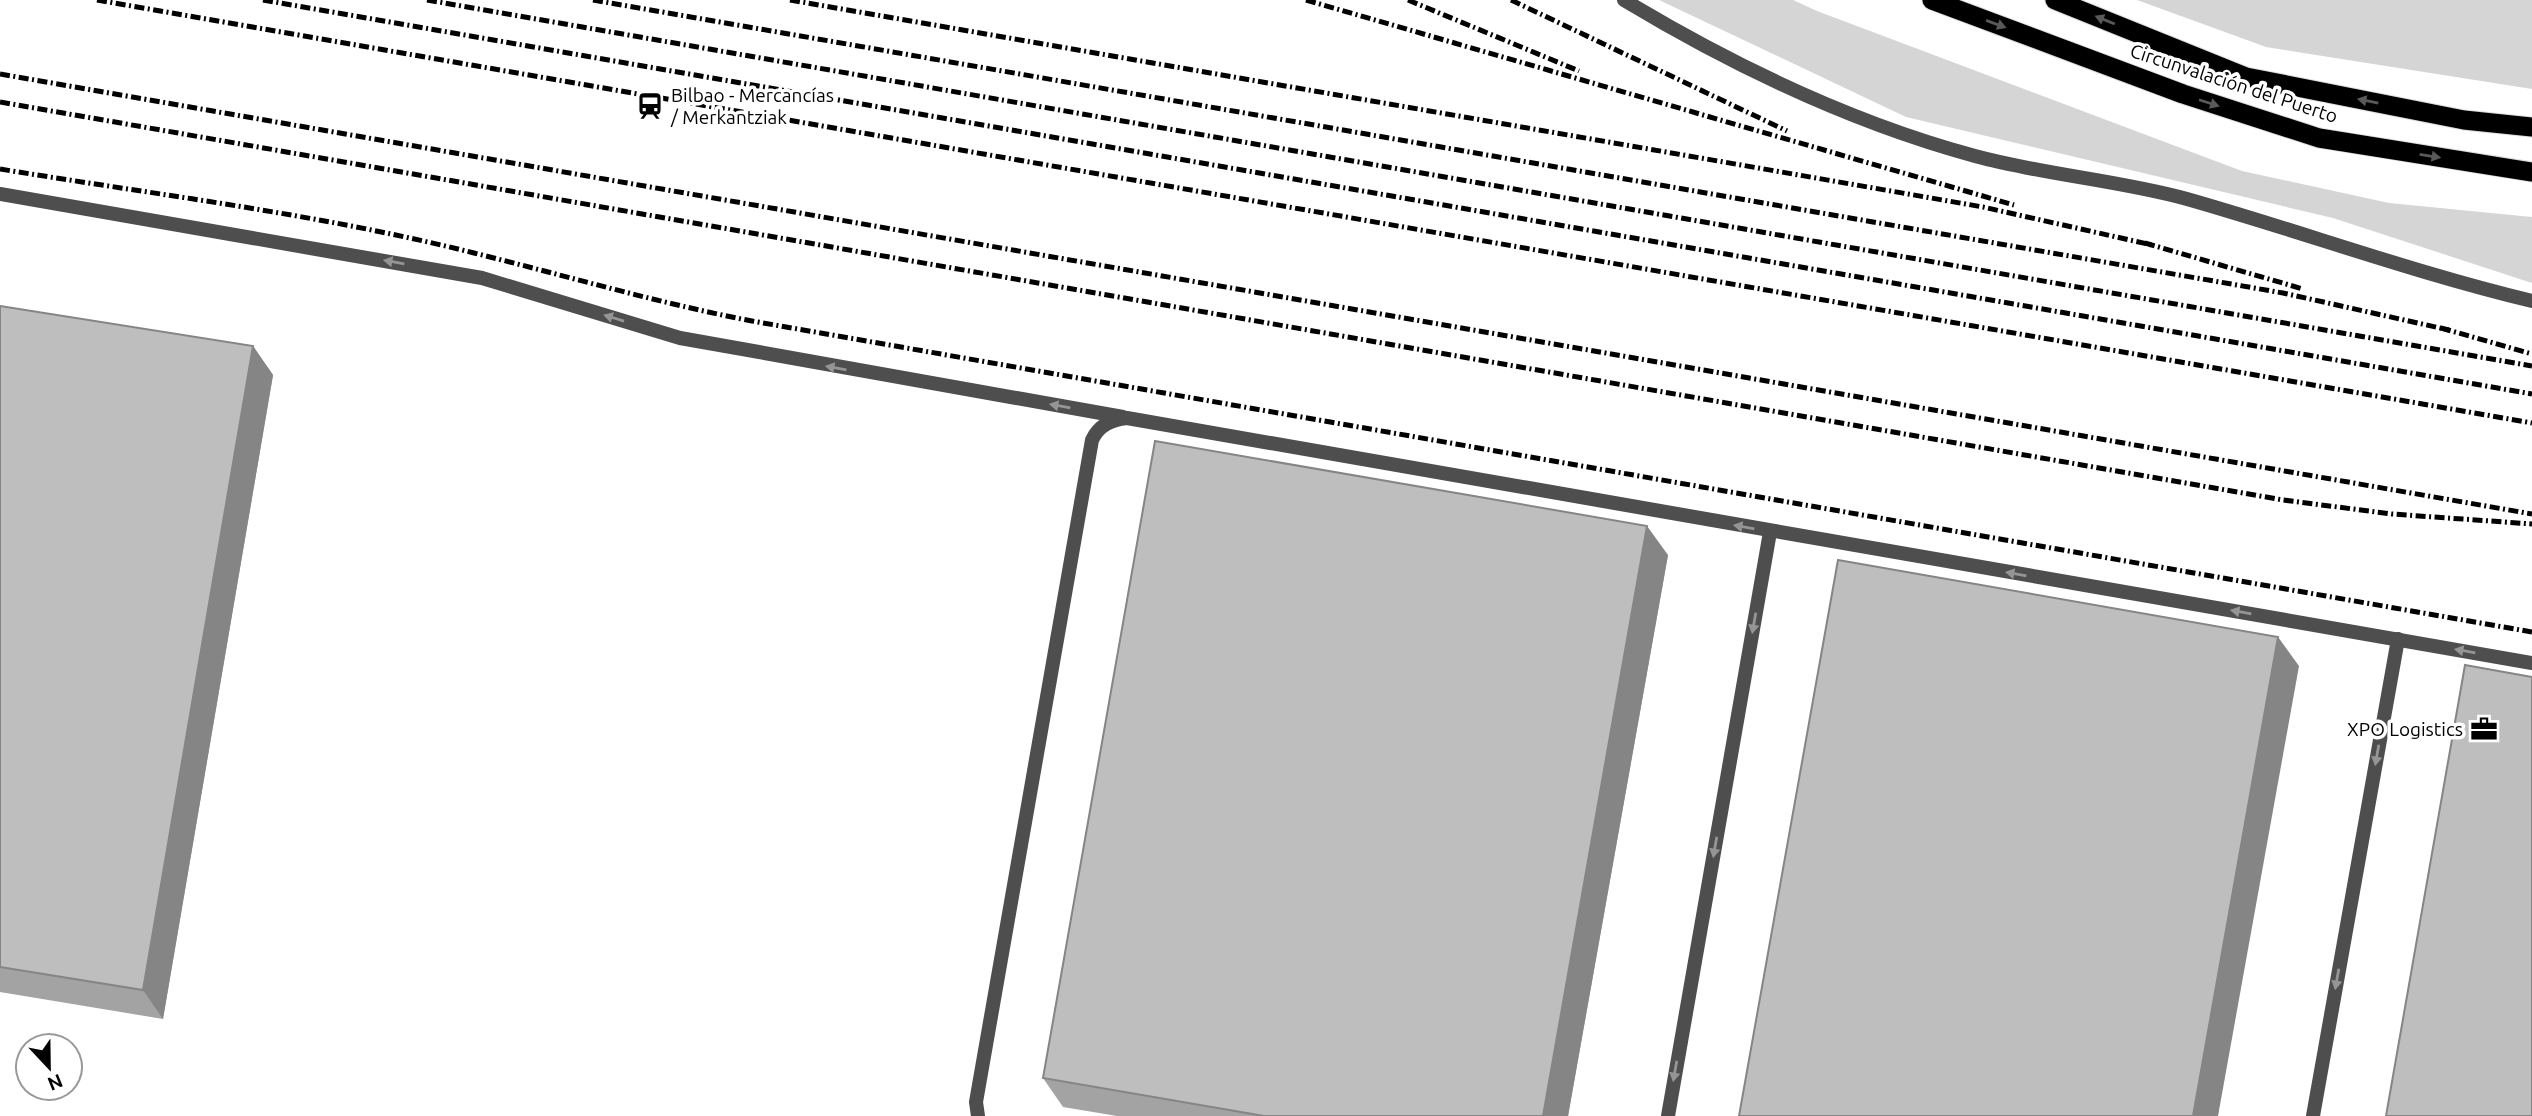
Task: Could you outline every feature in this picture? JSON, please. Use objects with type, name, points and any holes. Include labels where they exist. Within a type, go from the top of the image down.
[{"type":"highway","name":"Circunvalación del Puerto","points":[[1932,0],[2183,94],[2319,138],[2532,172]]},
{"type":"highway","name":"Circunvalación del Puerto","points":[[2055,0],[2246,77],[2464,120],[2532,127]]},
{"type":"lane","points":[[1623,0],[1731,58],[1838,108],[1925,140],[2027,169],[2184,198],[2384,261],[2532,301]]},
{"type":"lane","points":[[0,194],[482,278],[680,338],[1770,532],[2532,663]]},
{"type":"lane","points":[[976,1111],[1091,440],[1104,425],[1127,418]]},
{"type":"lane","points":[[1668,1116],[1770,532]]},
{"type":"lane","points":[[2313,1116],[2398,639]]},
{"type":"shaded area","points":[[1659,0],[1793,0],[2242,171],[2389,203],[2532,217],[2532,283],[2333,218],[1906,117]]},
{"type":"shaded area","points":[[2137,0],[2532,0],[2532,89],[2266,47]]},
{"type":"building","points":[[0,306],[253,346],[143,990],[0,967]]},
{"type":"building","points":[[1155,441],[1647,526],[1543,1116],[1264,1116],[1043,1078]]},
{"type":"building","points":[[1838,560],[2278,637],[2193,1116],[1739,1116]]},
{"type":"building","points":[[2465,665],[2532,677],[2532,1116],[2386,1116]]},
{"type":"railway","points":[[97,0],[2532,423]]},
{"type":"railway","points":[[263,0],[2532,394]]},
{"type":"railway","points":[[427,0],[2532,366]]},
{"type":"railway","points":[[593,0],[2283,293],[2449,330]]},
{"type":"railway","points":[[790,0],[1983,207],[2152,245]]},
{"type":"railway","points":[[1306,0],[2014,205]]},
{"type":"railway","points":[[1408,0],[1579,71]]},
{"type":"railway","points":[[1511,0],[1787,131]]},
{"type":"railway","points":[[0,74],[2532,514]]},
{"type":"railway","points":[[0,102],[2283,500],[2392,514],[2532,524]]},
{"type":"railway","points":[[0,169],[357,227],[752,321],[2532,632]]},
{"type":"railway","points":[[2145,243],[2303,289]]},
{"type":"railway","points":[[2441,328],[2532,354]]},
{"type":"place","name":"Bilbao - Mercancías / Merkantziak","points":[[650,106]]},
{"type":"place","name":"XPO Logistics","points":[[2484,729]]}]
